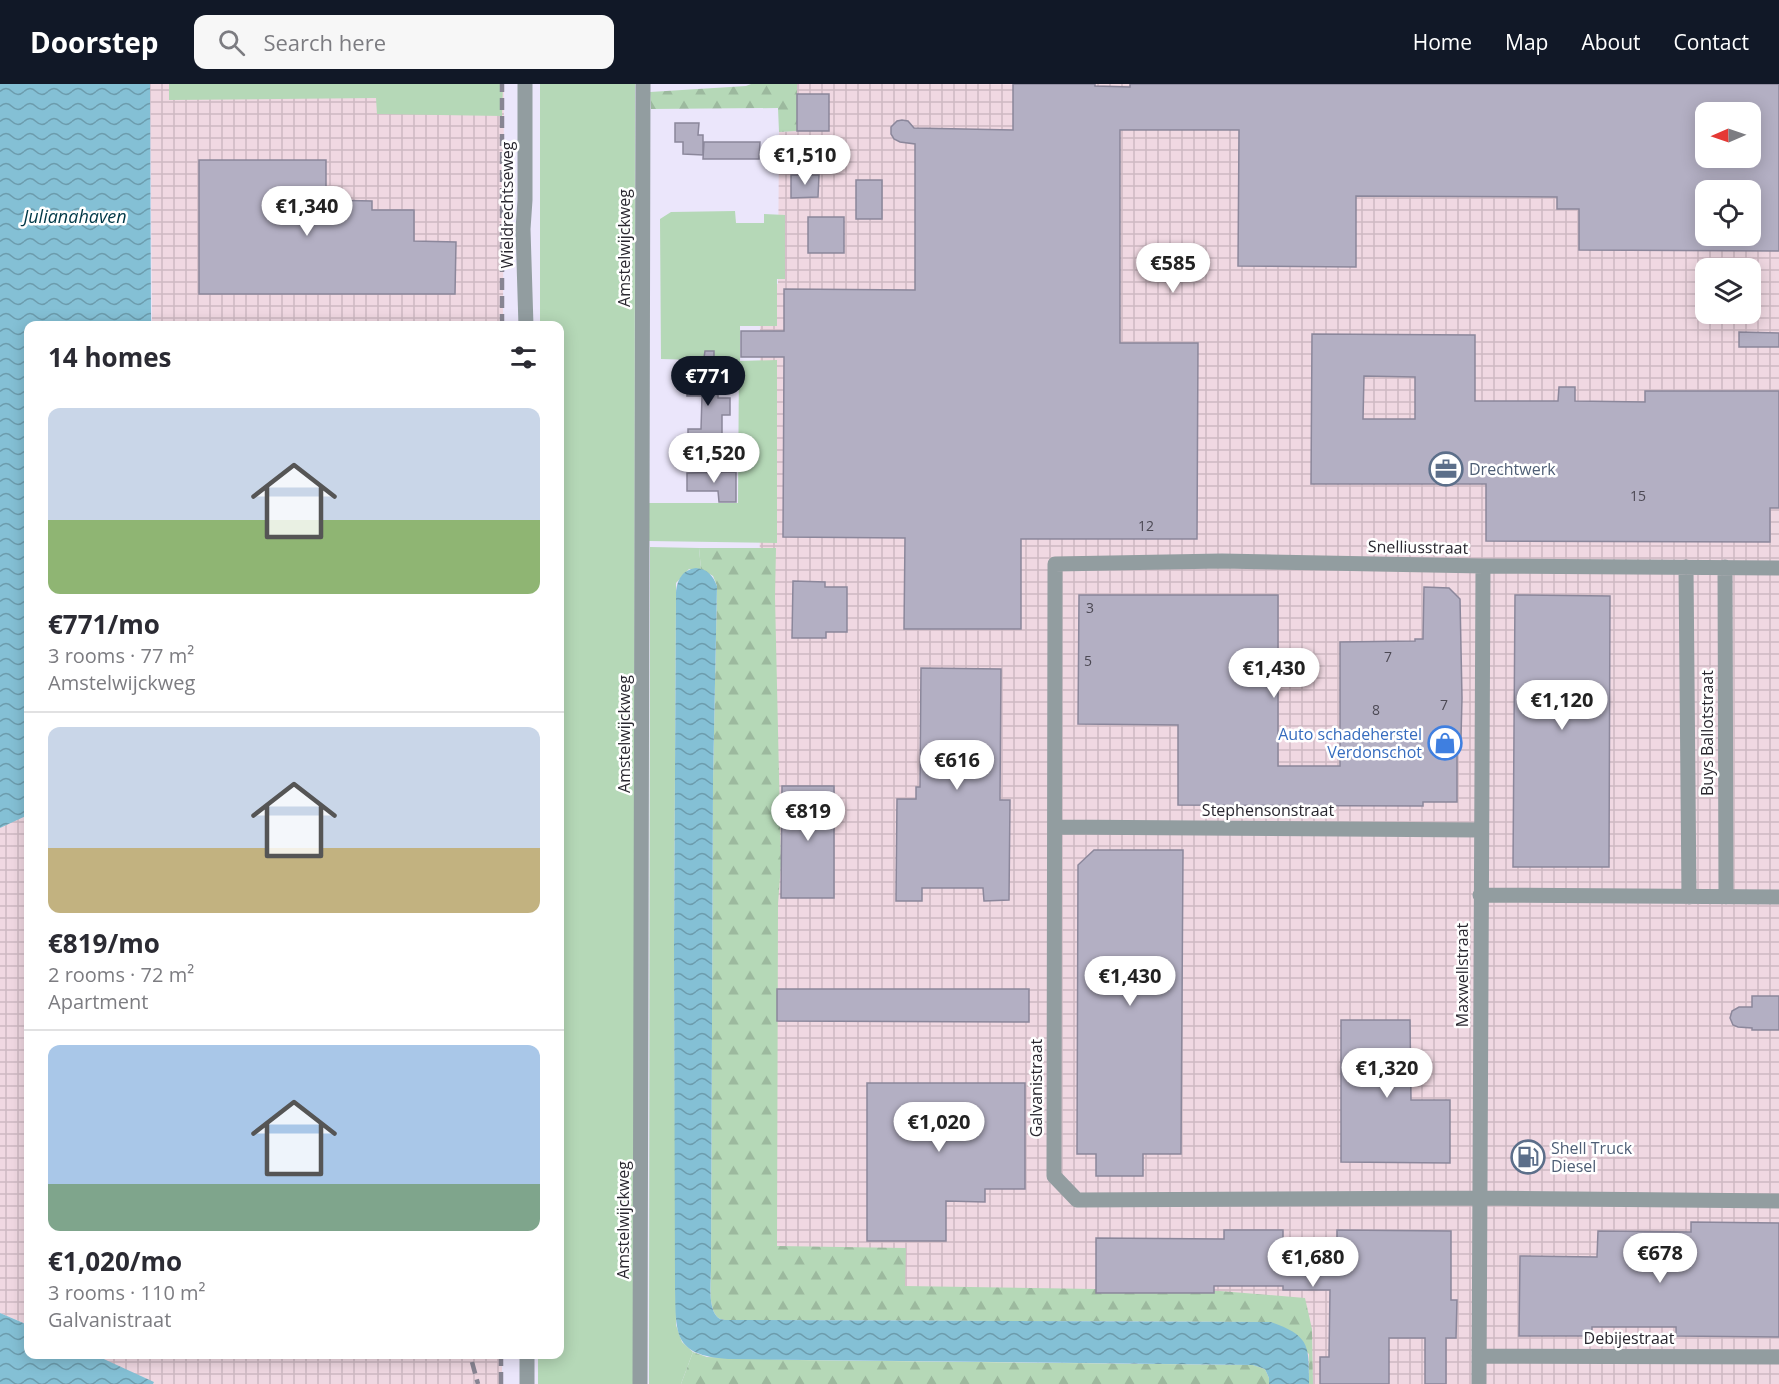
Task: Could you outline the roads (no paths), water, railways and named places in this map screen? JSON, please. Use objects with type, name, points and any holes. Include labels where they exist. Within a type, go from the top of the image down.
[{"type":"street","name":"Wieldrechtseweg","points":[[525,84],[523,229],[526,321]]},
{"type":"street","name":"Amstelwijckweg","points":[[640,1384],[643,84]]},
{"type":"street","name":"Snelliusstraat","points":[[1055,564],[1222,561],[1779,568]]},
{"type":"street","name":"Galvanistraat","points":[[1055,564],[1054,1176],[1077,1200],[1480,1198],[1779,1201]]},
{"type":"street","name":"Maxwellstraat","points":[[1479,1384],[1483,566]]},
{"type":"street","name":"Buys Ballotstraat","points":[[1686,567],[1689,897]]},
{"type":"street","name":"Buys Ballotstraat","points":[[1725,567],[1726,897]]},
{"type":"street","name":"Stephensonstraat","points":[[1055,827],[1480,830]]},
{"type":"street","points":[[1480,895],[1779,897]]},
{"type":"street","name":"Debijestraat","points":[[1479,1356],[1779,1357]]},
{"type":"street","points":[[527,1359],[527,1384]]},
{"type":"water","name":"Julianahaven","points":[[0,84],[150,84],[151,321],[24,321],[24,817],[0,828]]},
{"type":"water","points":[[696,568],[710,574],[717,586],[713,780],[710,1289],[711,1304],[716,1315],[720,1319],[728,1320],[1271,1322],[1293,1332],[1305,1344],[1309,1360],[1309,1384],[1269,1384],[1265,1369],[1253,1365],[728,1359],[710,1357],[687,1347],[678,1329],[675,1287],[676,593],[681,576]]},
{"type":"water","points":[[0,1313],[24,1323],[24,1359],[104,1359],[154,1382],[153,1384],[0,1384]]},
{"type":"railway","points":[[502,84],[502,321]]},
{"type":"railway","points":[[501,1359],[501,1384]]},
{"type":"railway","points":[[472,1362],[478,1384]]},
{"type":"place","name":"Drechtwerk","points":[[1446,469]]},
{"type":"place","name":"Auto schadeherstel Verdonschot","points":[[1445,743]]},
{"type":"place","name":"Shell Truck Diesel","points":[[1528,1157]]}]
